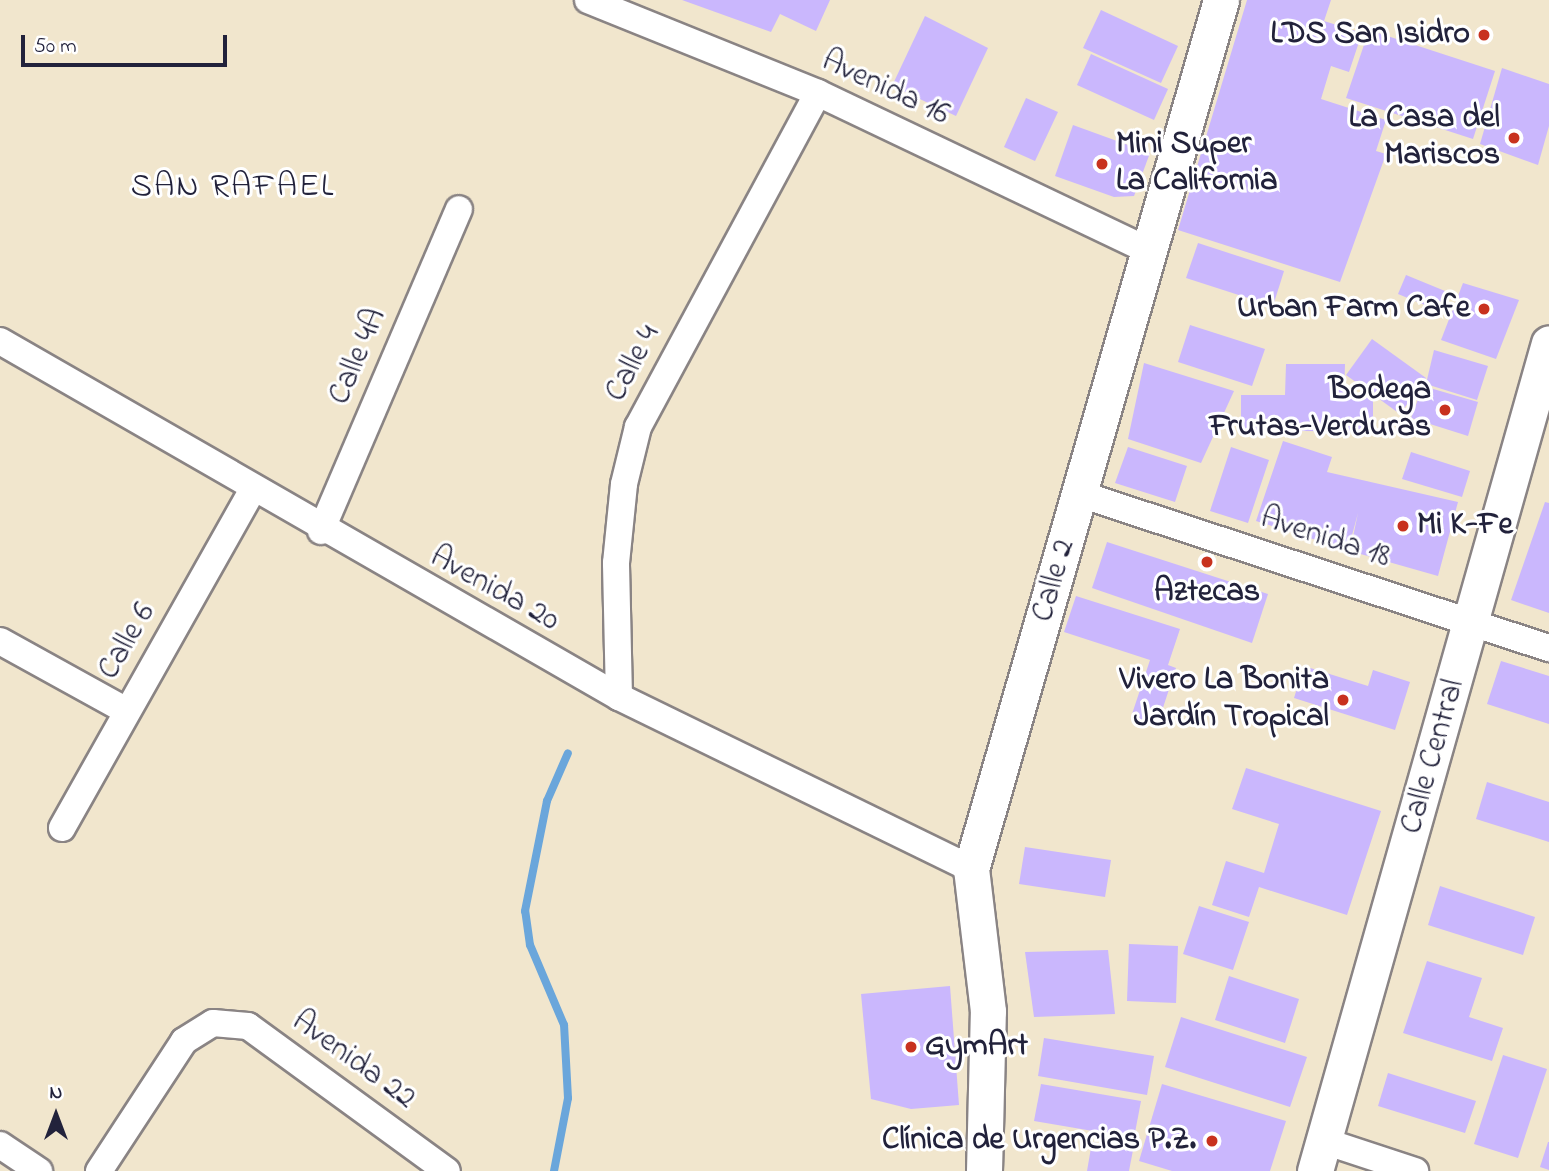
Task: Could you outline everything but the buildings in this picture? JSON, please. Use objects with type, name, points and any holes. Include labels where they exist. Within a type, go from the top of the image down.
[{"type":"main road","name":"Calle 2","points":[[984,1171],[988,1011],[971,869],[1221,0]]},
{"type":"main road","name":"Calle Central","points":[[1319,1156],[1549,343]]},
{"type":"street","name":"Avenida 16","points":[[588,0],[818,93],[1149,251]]},
{"type":"street","name":"Calle 4","points":[[619,697],[615,563],[638,427],[818,93]]},
{"type":"street","name":"Calle 4A","points":[[321,531],[459,209]]},
{"type":"street","name":"Avenida 20","points":[[0,341],[321,531],[619,697],[971,869]]},
{"type":"street","name":"Calle 6","points":[[62,828],[253,489]]},
{"type":"street","name":"Avenida 18","points":[[1080,494],[1549,648]]},
{"type":"street","points":[[0,641],[127,711]]},
{"type":"street","name":"Avenida 22","points":[[99,1171],[184,1041],[213,1023],[248,1026],[447,1171]]},
{"type":"street","points":[[0,1145],[39,1171]]},
{"type":"street","points":[[1319,1156],[1415,1171]]},
{"type":"waterway","points":[[554,1171],[568,1098],[564,1025],[530,945],[525,911],[547,801],[568,753]]},
{"type":"place","name":"LDS San Isidro","points":[[1484,35]]},
{"type":"place","name":"La Casa del Mariscos","points":[[1514,138]]},
{"type":"place","name":"Mini Super La California","points":[[1102,164]]},
{"type":"place","name":"Urban Farm Cafe","points":[[1484,309]]},
{"type":"place","name":"Bodega Frutas-Verduras","points":[[1445,410]]},
{"type":"place","name":"Mi K-Fe","points":[[1403,526]]},
{"type":"place","name":"Aztecas","points":[[1207,562]]},
{"type":"place","name":"Vivero La Bonita Jardín Tropical","points":[[1343,700]]},
{"type":"place","name":"GymArt","points":[[911,1047]]},
{"type":"place","name":"Clínica de Urgencias P.Z.","points":[[1212,1141]]},
{"type":"district","name":"SAN RAFAEL","points":[[233,188]]}]
